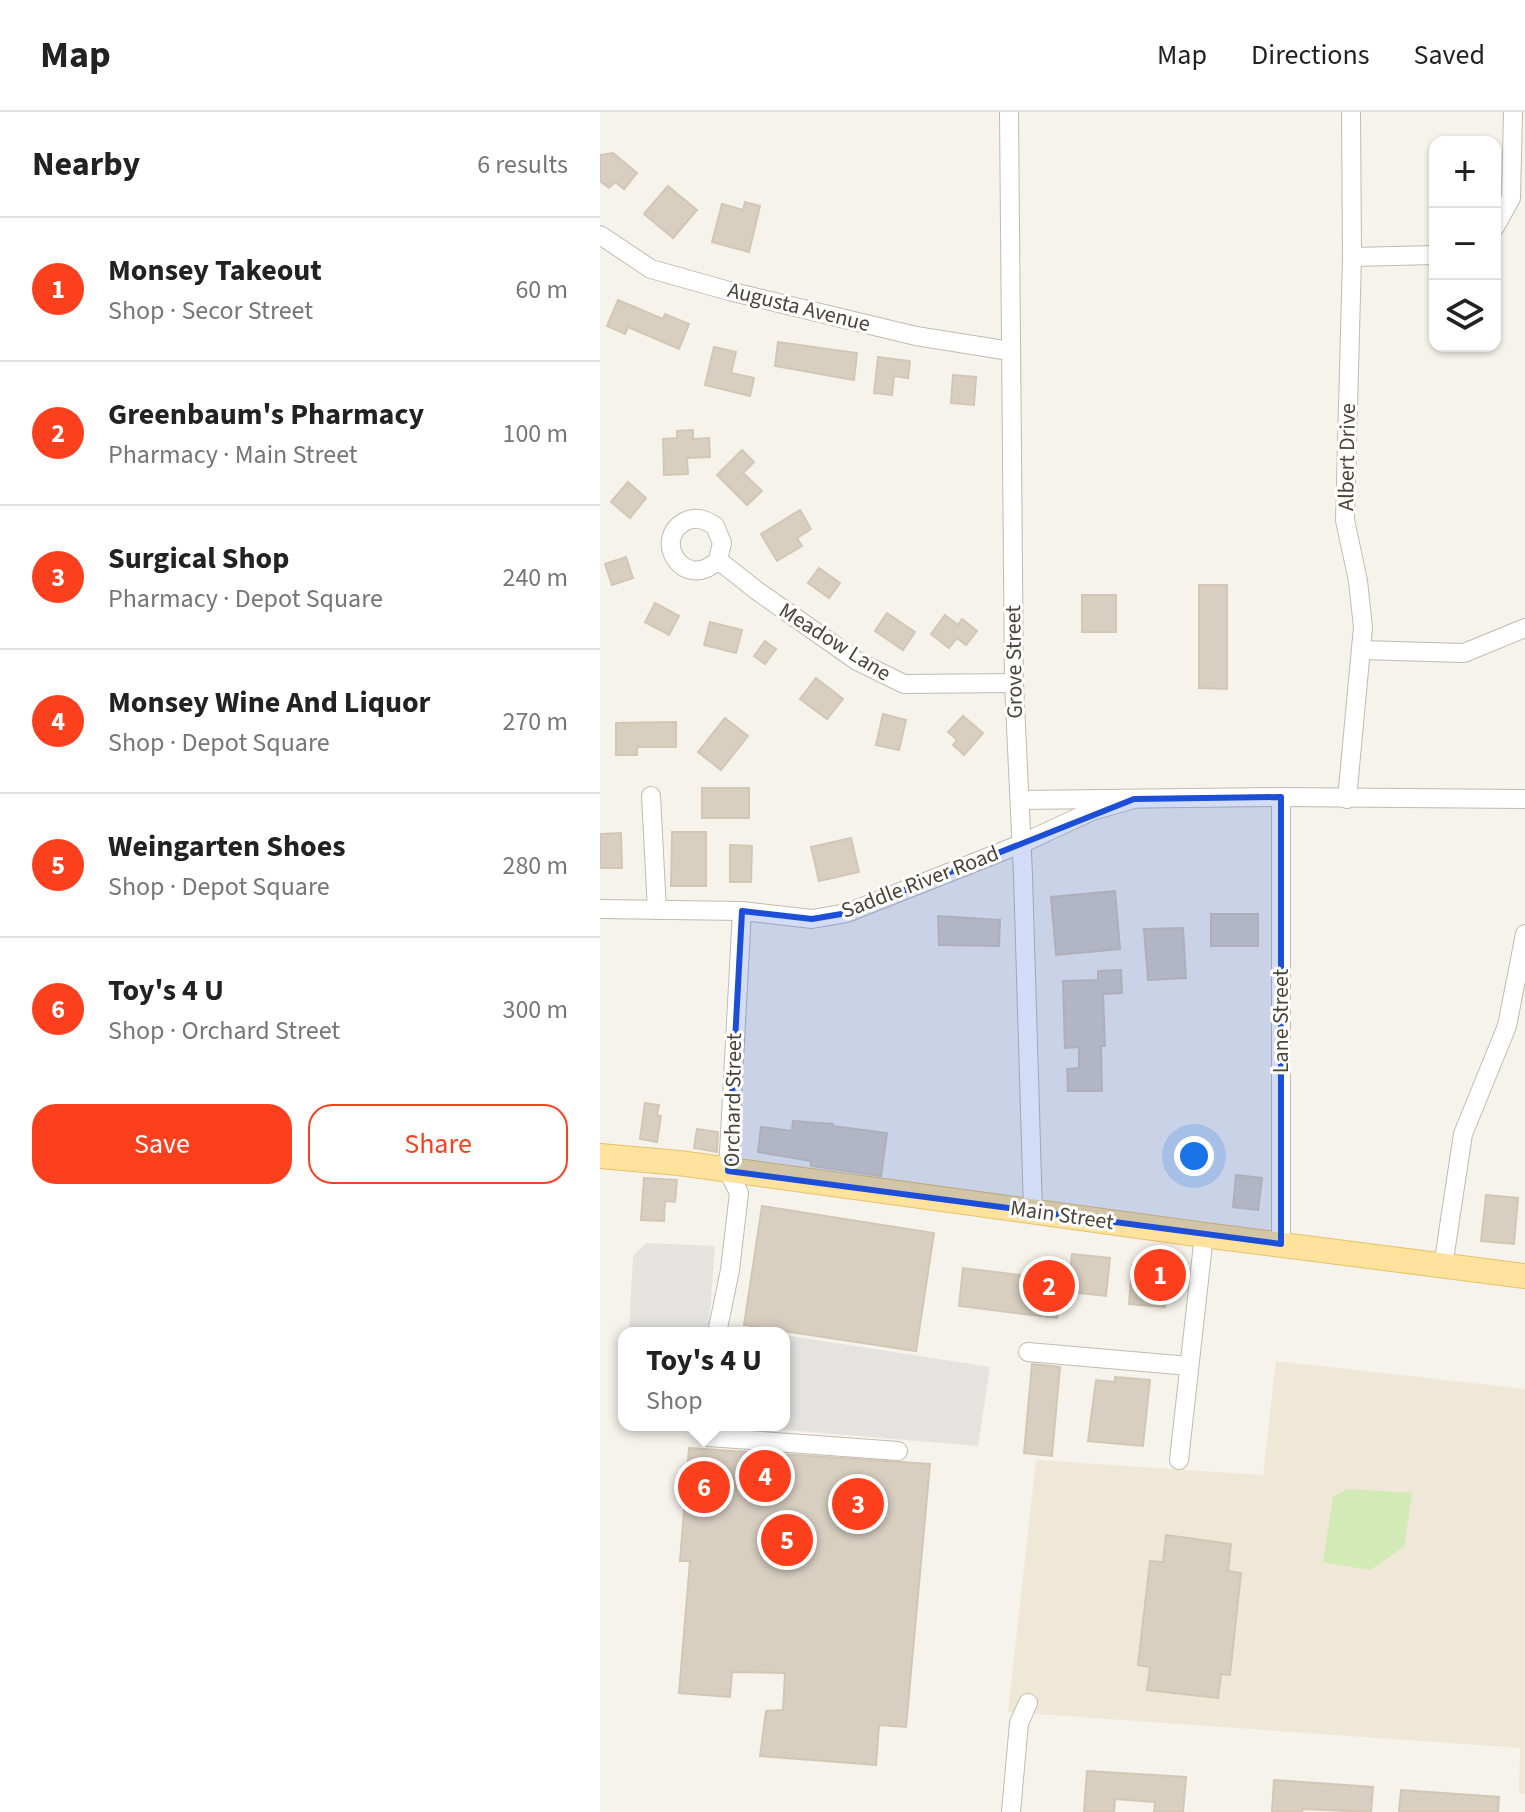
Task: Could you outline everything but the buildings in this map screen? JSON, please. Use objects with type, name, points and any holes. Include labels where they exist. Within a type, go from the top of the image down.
[{"type":"main road","name":"Main Street","points":[[600,1156],[679,1163],[1525,1276]]},
{"type":"street","name":"Grove Street","points":[[1009,112],[1014,683],[1033,1212]]},
{"type":"street","name":"Albert Drive","points":[[1347,799],[1363,627],[1358,581],[1345,520],[1352,257],[1351,112]]},
{"type":"street","points":[[1501,216],[1511,198],[1513,112]]},
{"type":"street","name":"Augusta Avenue","points":[[604,245],[651,269],[729,291],[916,336],[1010,351]]},
{"type":"street","points":[[1352,257],[1429,255]]},
{"type":"street","name":"Meadow Lane","points":[[718,560],[857,661],[904,684],[1014,683]]},
{"type":"street","points":[[1361,650],[1464,653],[1525,628]]},
{"type":"street","points":[[651,796],[657,910]]},
{"type":"street","name":"Saddle River Road","points":[[1020,800],[1281,797],[1525,799]]},
{"type":"street","name":"Lane Street","points":[[1281,797],[1281,1244]]},
{"type":"street","name":"Saddle River Road","points":[[600,909],[742,911],[812,919],[847,913],[1021,844],[1092,811],[1134,799]]},
{"type":"street","name":"Orchard Street","points":[[718,1327],[730,1270],[739,1193],[728,1171],[742,911]]},
{"type":"street","points":[[1443,1266],[1463,1134],[1507,1026],[1525,934]]},
{"type":"street","points":[[1179,1460],[1204,1235]]},
{"type":"street","points":[[1028,1352],[1189,1366]]},
{"type":"street","points":[[710,1431],[898,1451]]},
{"type":"street","points":[[1011,1812],[1019,1723],[1028,1703]]},
{"type":"highlighted area","points":[[1281,797],[1281,1244],[728,1171],[742,911],[812,919],[847,913],[1134,799]]},
{"type":"shaded area","points":[[646,1243],[715,1246],[709,1324],[729,1327],[629,1327],[633,1256]]},
{"type":"shaded area","points":[[790,1336],[990,1367],[978,1446],[790,1430]]},
{"type":"shaded area","points":[[1276,1361],[1525,1389],[1525,1794],[1519,1793],[1520,1748],[1008,1712],[1036,1460],[1263,1475]]},
{"type":"green space","points":[[1348,1489],[1412,1493],[1404,1547],[1370,1570],[1323,1562],[1333,1497]]},
{"type":"place","name":"Monsey Takeout","points":[[1160,1275]]},
{"type":"place","name":"Greenbaum's Pharmacy","points":[[1049,1286]]},
{"type":"place","name":"Monsey Wine And Liquor","points":[[765,1476]]},
{"type":"place","name":"Toy's 4 U","points":[[704,1487]]},
{"type":"place","name":"Surgical Shop","points":[[858,1504]]},
{"type":"place","name":"Weingarten Shoes","points":[[787,1540]]}]
